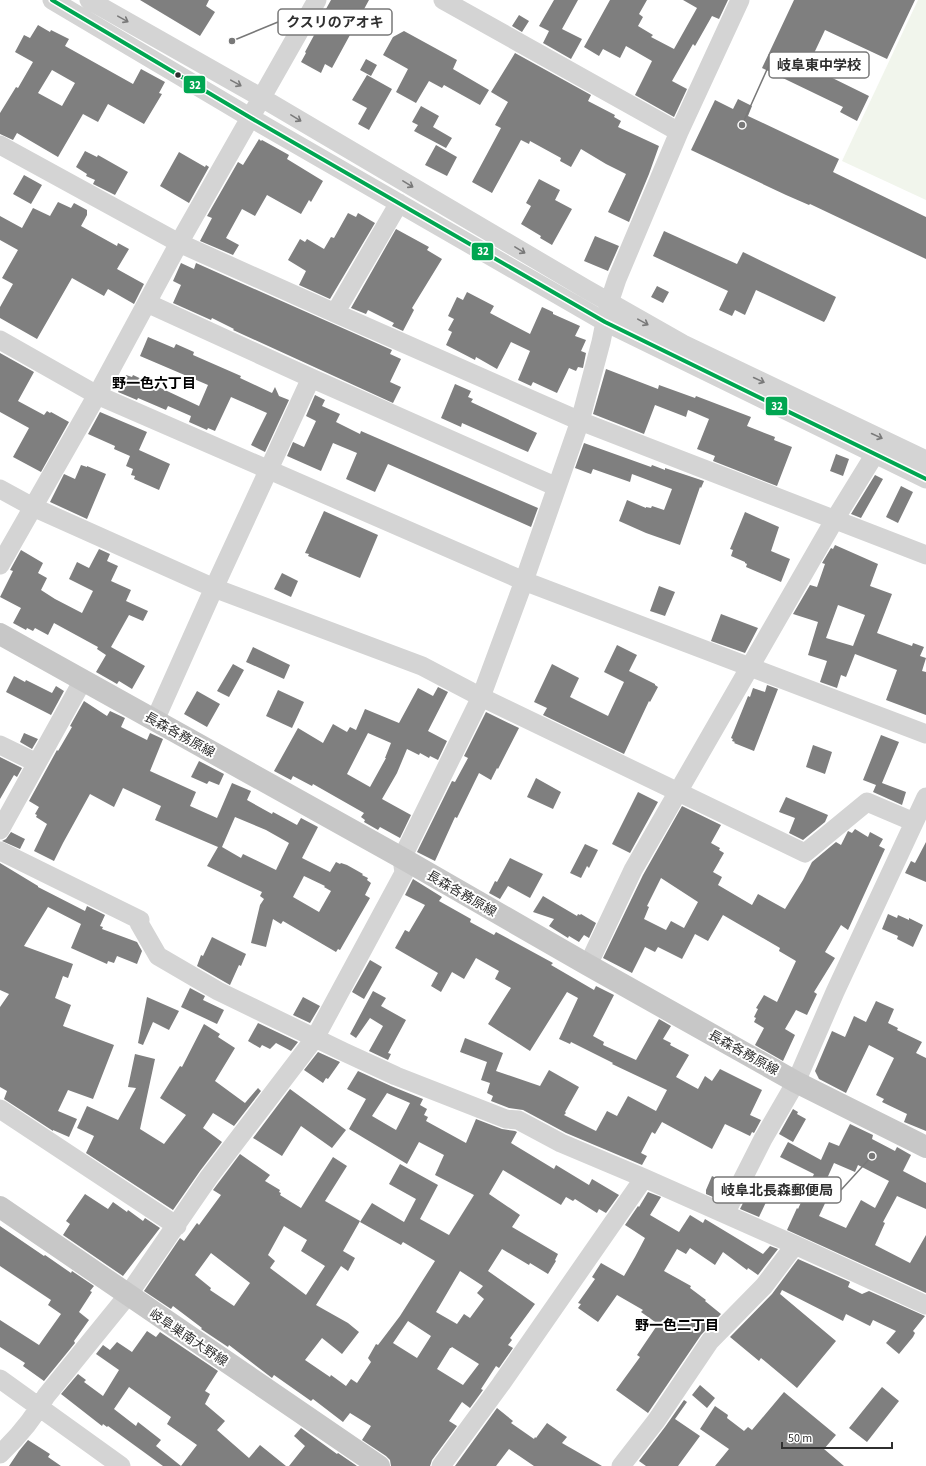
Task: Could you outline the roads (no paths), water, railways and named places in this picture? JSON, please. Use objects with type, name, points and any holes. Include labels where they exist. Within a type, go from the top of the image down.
[{"type":"main road","name":"長森各務原線","points":[[0,634],[402,858],[796,1082],[926,1147]]},
{"type":"main road","name":"岐阜巣南大野線","points":[[0,1207],[379,1466]]},
{"type":"street","points":[[52,0],[251,118],[605,322],[926,479]]},
{"type":"street","points":[[89,0],[262,98],[609,303],[683,344],[926,460]]},
{"type":"street","points":[[0,565],[97,395],[179,244],[317,0]]},
{"type":"street","points":[[443,0],[679,132]]},
{"type":"street","points":[[0,1454],[17,1438],[40,1408],[46,1396],[128,1295],[209,1178],[315,1038],[404,873],[402,858],[481,697],[524,581],[580,421],[616,279],[679,132],[740,0]]},
{"type":"street","points":[[0,145],[179,244],[580,421],[926,555]]},
{"type":"street","points":[[335,313],[399,203]]},
{"type":"street","points":[[147,303],[557,487]]},
{"type":"street","points":[[0,340],[97,395],[524,581],[926,734]]},
{"type":"street","points":[[154,720],[312,378]]},
{"type":"street","points":[[588,965],[633,870],[677,791],[875,454]]},
{"type":"street","points":[[0,489],[33,508],[214,588],[422,666],[481,697],[805,853],[867,802],[914,822]]},
{"type":"street","points":[[0,830],[83,680]]},
{"type":"street","points":[[0,744],[37,763]]},
{"type":"street","points":[[725,1214],[763,1139],[796,1082],[835,992],[926,797]]},
{"type":"street","points":[[0,851],[140,920],[139,923],[158,956],[218,991],[396,1076],[506,1119],[518,1120],[561,1143],[795,1245],[926,1306]]},
{"type":"street","points":[[0,1109],[177,1226]]},
{"type":"street","points":[[441,1466],[506,1378],[644,1178]]},
{"type":"street","points":[[621,1466],[656,1421],[710,1340],[764,1286],[795,1245]]},
{"type":"street","points":[[0,1379],[121,1466]]},
{"type":"place","name":"クスリのアオキ","points":[[232,41]]},
{"type":"place","name":"岐阜東中学校","points":[[742,125]]},
{"type":"place","name":"岐阜北長森郵便局","points":[[872,1156]]},
{"type":"district","name":"野一色六丁目","points":[[154,383]]},
{"type":"district","name":"野一色二丁目","points":[[677,1325]]}]
